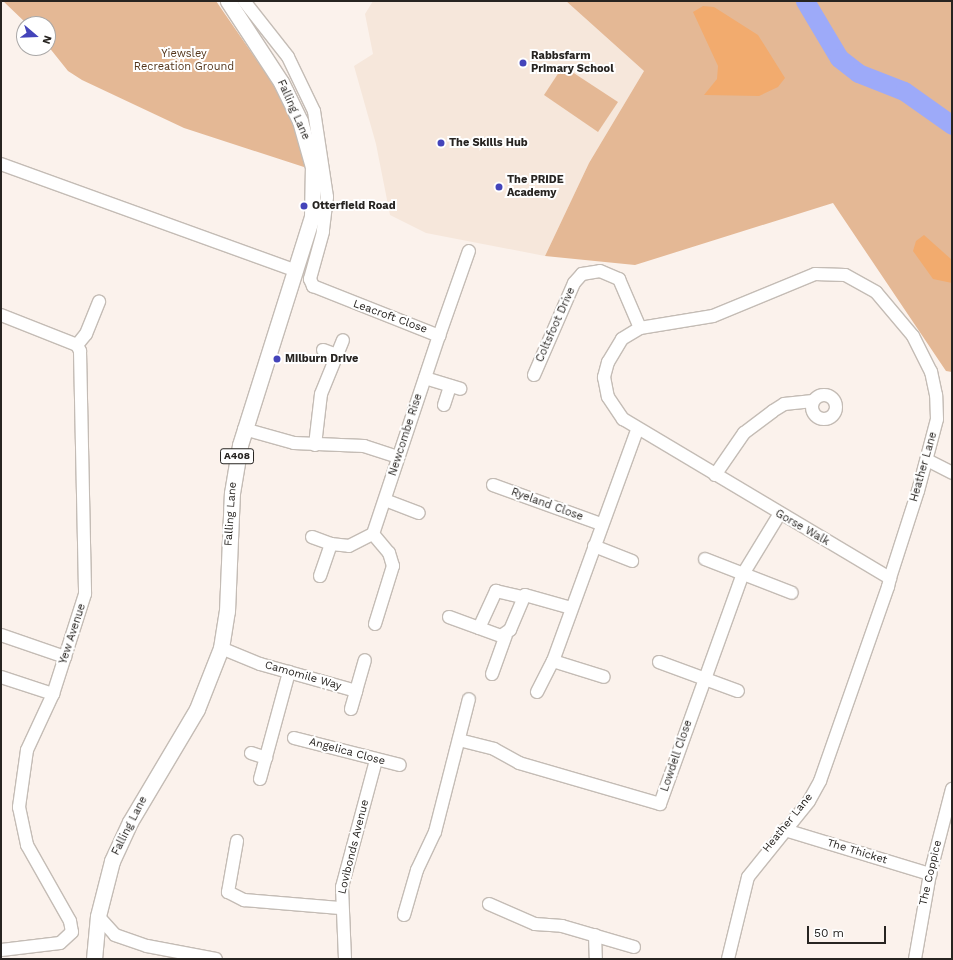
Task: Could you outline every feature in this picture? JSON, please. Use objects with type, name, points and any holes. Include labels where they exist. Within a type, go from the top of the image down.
[{"type":"main road","name":"Falling Lane","points":[[94,959],[98,916],[107,876],[121,842],[197,709],[221,648],[227,611],[232,493],[244,428],[296,271],[314,206],[314,180],[307,139],[281,82],[228,1]]},
{"type":"street","name":"Falling Lane","points":[[244,1],[298,74],[317,124],[327,197],[322,232],[310,277]]},
{"type":"street","points":[[1,164],[296,271]]},
{"type":"street","name":"Leacroft Close","points":[[310,277],[316,289],[439,336],[469,251]]},
{"type":"street","name":"Coltsfoot Drive","points":[[534,375],[574,284],[582,274],[600,271],[619,279],[640,328]]},
{"type":"street","name":"Heather Lane","points":[[611,403],[604,377],[608,362],[622,339],[640,328],[713,316],[815,274],[845,275],[859,281],[876,292],[913,336],[931,372],[937,419],[927,460],[890,578],[820,781],[745,882],[728,959]]},
{"type":"street","points":[[1,315],[77,345],[86,334],[99,301]]},
{"type":"street","name":"Newcombe Rise","points":[[373,534],[439,336]]},
{"type":"street","points":[[315,445],[321,394],[343,340]]},
{"type":"street","name":"Yew Avenue","points":[[1,950],[60,943],[70,938],[70,921],[27,845],[19,807],[27,750],[53,694],[85,594],[82,357],[77,345]]},
{"type":"street","points":[[324,350],[338,355]]},
{"type":"street","points":[[425,378],[455,388],[444,404]]},
{"type":"street","points":[[715,475],[744,433],[784,404],[812,401]]},
{"type":"street","name":"Gorse Walk","points":[[611,403],[637,430],[715,475],[779,515],[890,578]]},
{"type":"street","points":[[244,428],[315,445],[364,446],[398,457]]},
{"type":"street","points":[[537,692],[553,660],[601,524],[637,430]]},
{"type":"street","points":[[927,460],[952,473]]},
{"type":"street","name":"Ryeland Close","points":[[493,485],[601,524]]},
{"type":"street","points":[[385,500],[419,513]]},
{"type":"street","name":"Lowdell Close","points":[[460,740],[494,749],[519,763],[660,804],[742,574],[779,515]]},
{"type":"street","points":[[312,537],[331,544],[349,546],[373,534],[389,553],[393,566],[375,624]]},
{"type":"street","points":[[320,576],[331,544]]},
{"type":"street","points":[[594,546],[632,561]]},
{"type":"street","points":[[705,559],[792,594]]},
{"type":"street","points":[[479,628],[496,591],[522,596],[532,595],[571,608]]},
{"type":"street","points":[[492,674],[522,596]]},
{"type":"street","points":[[449,617],[479,628],[506,635]]},
{"type":"street","points":[[1,635],[65,657]]},
{"type":"street","name":"Camomile Way","points":[[221,648],[289,672],[356,691],[365,660]]},
{"type":"street","points":[[553,660],[604,678]]},
{"type":"street","points":[[658,662],[738,691]]},
{"type":"street","points":[[260,779],[289,672]]},
{"type":"street","points":[[1,677],[53,694]]},
{"type":"street","points":[[351,709],[356,691]]},
{"type":"street","points":[[404,915],[417,870],[435,832],[460,740],[469,699]]},
{"type":"street","name":"Angelica Close","points":[[294,738],[400,765]]},
{"type":"street","points":[[251,753],[266,758]]},
{"type":"street","name":"Lovibonds Avenue","points":[[345,959],[340,908],[342,887],[376,760]]},
{"type":"street","name":"The Coppice","points":[[914,959],[930,874],[952,789]]},
{"type":"street","name":"The Thicket","points":[[785,830],[930,874]]},
{"type":"street","points":[[236,841],[228,892],[244,900],[340,908]]},
{"type":"street","points":[[488,904],[535,924],[562,926],[634,947]]},
{"type":"street","points":[[98,916],[113,934],[147,946],[216,959]]},
{"type":"street","points":[[595,935],[596,959]]},
{"type":"shaded area","points":[[373,1],[566,1],[644,71],[589,163],[545,256],[426,233],[390,215],[376,144],[354,66],[373,54],[365,14]]},
{"type":"shaded area","points":[[703,6],[714,7],[758,35],[785,78],[778,87],[759,96],[704,95],[717,79],[718,66],[693,12]]},
{"type":"shaded area","points":[[924,235],[952,260],[952,283],[933,279],[913,251],[916,241]]},
{"type":"green space","name":"Yiewsley Recreation Ground","points":[[3,1],[216,1],[289,107],[307,168],[184,128],[82,80],[68,71],[56,56],[56,16],[19,16]]},
{"type":"green space","points":[[566,1],[952,1],[952,372],[946,371],[833,203],[635,265],[545,256],[589,163],[644,71]]},
{"type":"green space","points":[[563,66],[618,102],[598,132],[544,95]]},
{"type":"waterway","points":[[805,1],[839,58],[858,73],[904,91],[952,125]]},
{"type":"place","name":"Rabbsfarm Primary School","points":[[523,63]]},
{"type":"place","name":"The Skills Hub","points":[[441,143]]},
{"type":"place","name":"The PRIDE Academy","points":[[499,187]]},
{"type":"place","name":"Otterfield Road","points":[[304,206]]},
{"type":"place","name":"Milburn Drive","points":[[277,359]]}]
